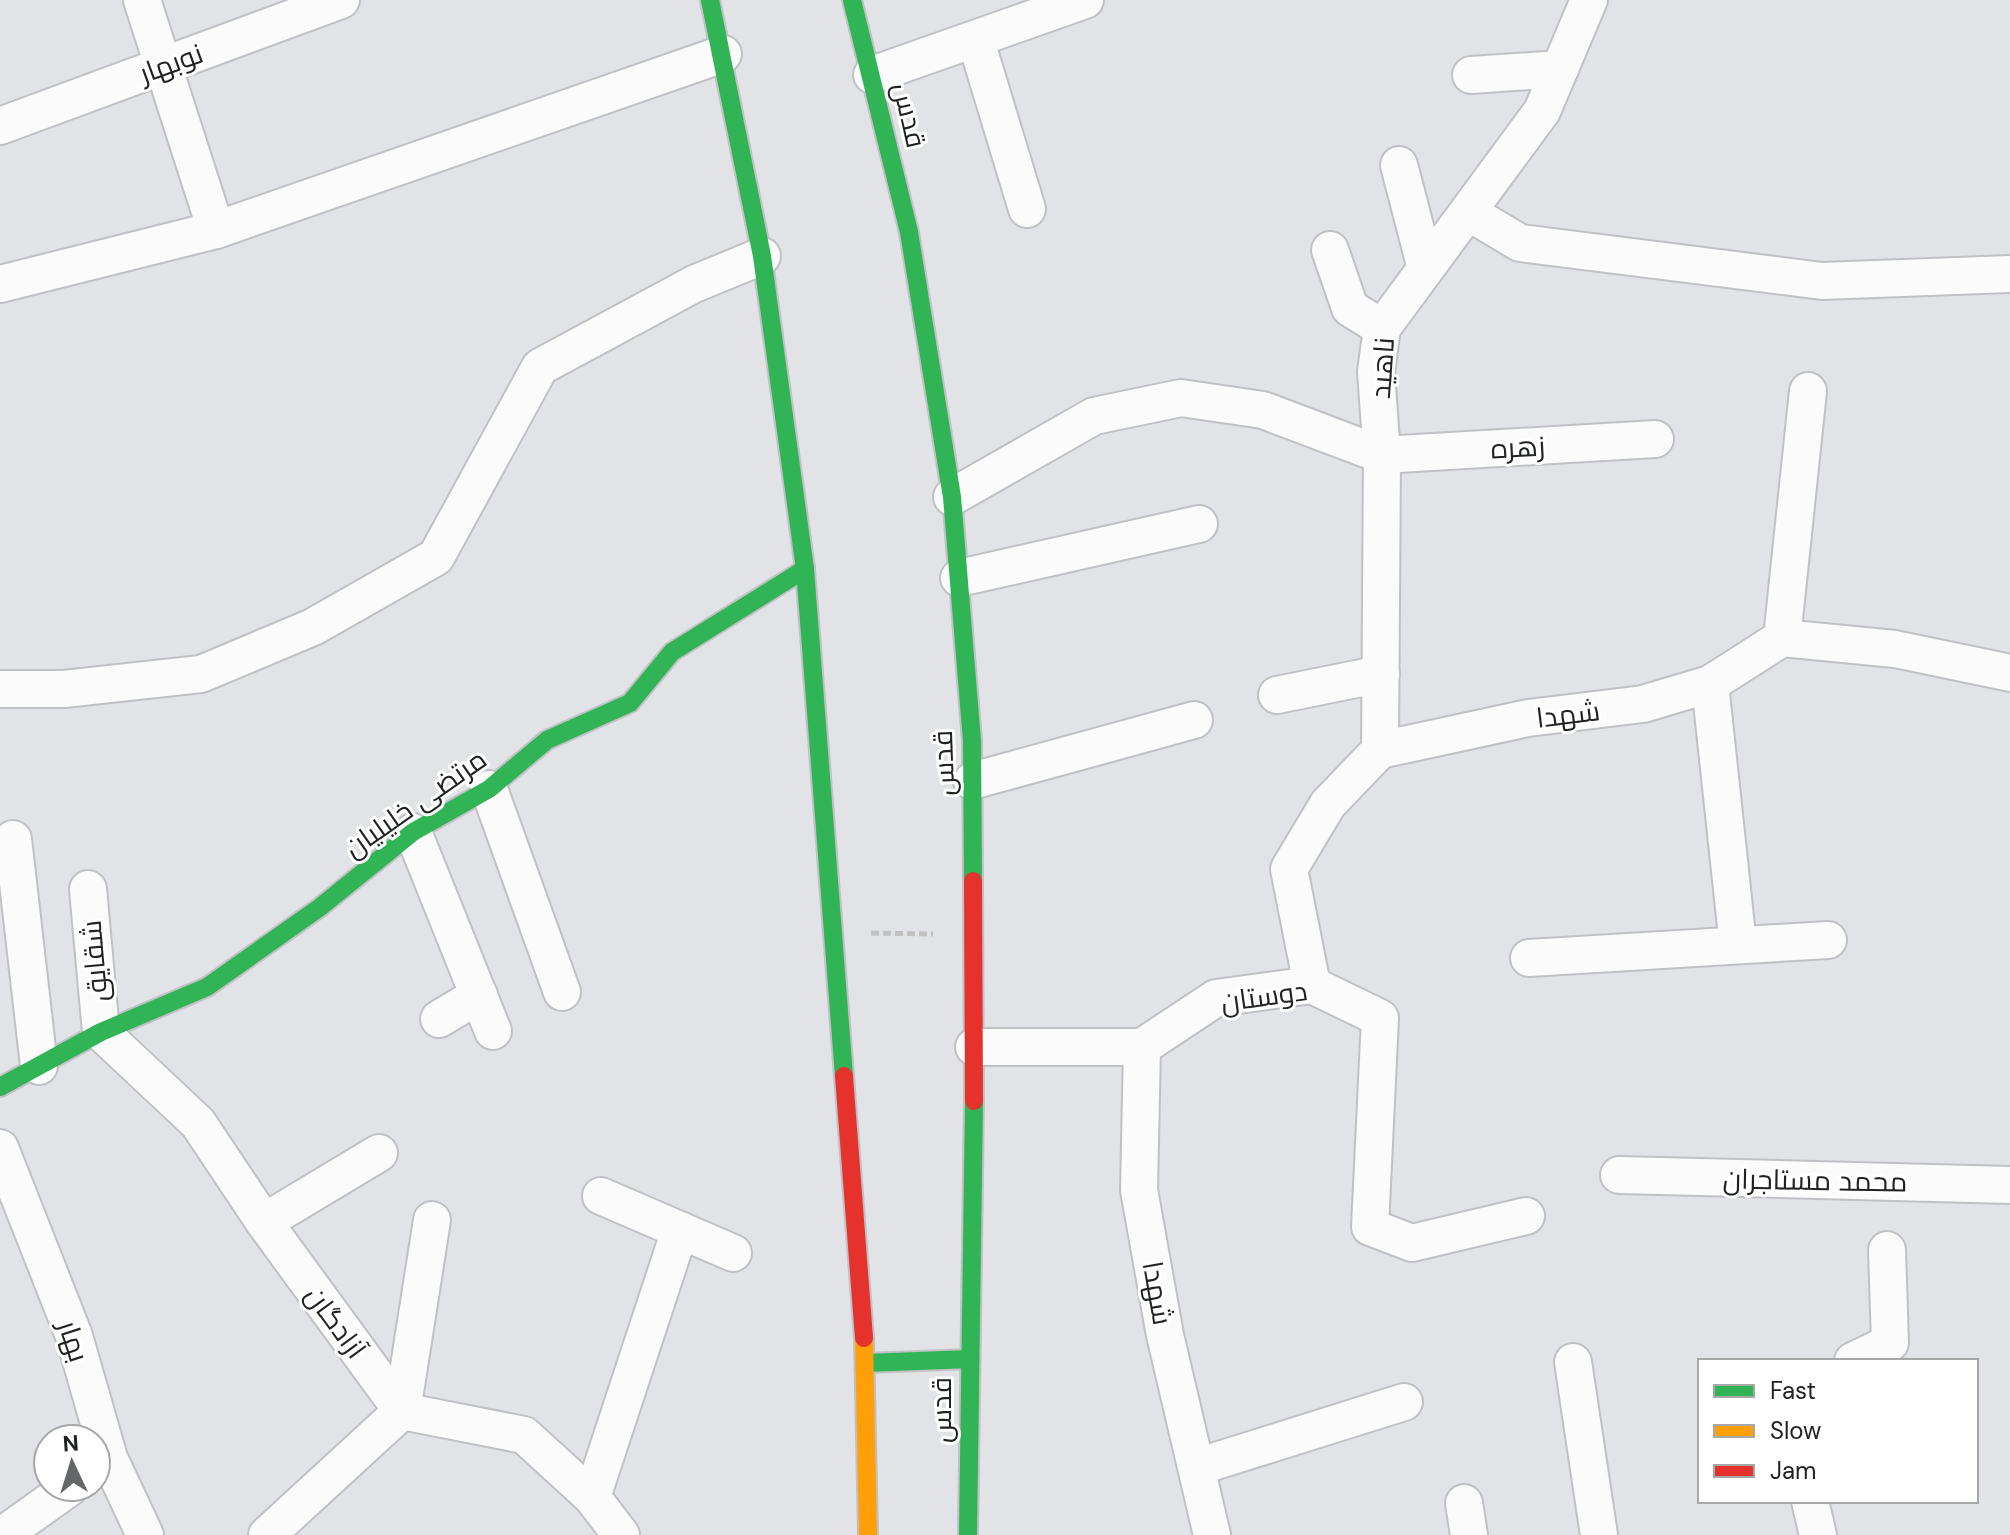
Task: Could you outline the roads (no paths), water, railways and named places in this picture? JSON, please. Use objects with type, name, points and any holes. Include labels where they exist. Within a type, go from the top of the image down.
[{"type":"main road","points":[[710,0],[762,256],[805,569],[866,1363],[868,1535]]},
{"type":"main road","name":"قدس","points":[[852,0],[909,232],[952,497],[959,578],[972,781],[974,1047],[968,1535]]},
{"type":"main road","name":"مرتضی خلیلیان","points":[[0,1087],[101,1032],[207,987],[319,908],[413,832],[489,789],[547,740],[630,703],[672,652],[805,569]]},
{"type":"main road","points":[[866,1363],[970,1359]]},
{"type":"street","points":[[142,0],[161,67],[216,230]]},
{"type":"street","name":"نوبهار","points":[[0,126],[161,67],[300,8],[341,0]]},
{"type":"street","points":[[872,75],[976,41],[1085,0]]},
{"type":"street","name":"ناهید","points":[[1380,750],[1382,455],[1376,372],[1382,328],[1425,265],[1542,111],[1589,0]]},
{"type":"street","points":[[976,41],[1027,209]]},
{"type":"street","points":[[0,284],[216,230],[723,54]]},
{"type":"street","points":[[1471,75],[1560,69]]},
{"type":"street","points":[[1399,165],[1425,265]]},
{"type":"street","points":[[1468,212],[1520,243],[1822,281],[2010,274]]},
{"type":"street","points":[[1330,250],[1350,308],[1382,328]]},
{"type":"street","points":[[0,689],[64,689],[201,674],[313,627],[436,557],[540,367],[694,284],[762,256]]},
{"type":"street","points":[[1808,391],[1782,638],[1895,649],[2010,673],[2010,666]]},
{"type":"street","points":[[952,497],[1094,416],[1181,398],[1263,410],[1382,455]]},
{"type":"street","name":"زهره","points":[[1382,455],[1655,439]]},
{"type":"street","points":[[959,578],[1199,524]]},
{"type":"street","name":"شهدا","points":[[1380,750],[1528,718],[1643,704],[1710,684],[1782,638]]},
{"type":"street","points":[[1277,695],[1381,674]]},
{"type":"street","points":[[1710,684],[1738,945]]},
{"type":"street","points":[[972,781],[1194,720]]},
{"type":"street","points":[[1312,985],[1289,869],[1328,804],[1380,750]]},
{"type":"street","points":[[489,789],[562,992]]},
{"type":"street","points":[[413,832],[493,1031]]},
{"type":"street","points":[[13,839],[39,1066]]},
{"type":"street","name":"شقایق","points":[[88,889],[101,1032]]},
{"type":"street","points":[[1529,958],[1828,940]]},
{"type":"street","name":"دوستان","points":[[1142,1047],[1216,998],[1312,985],[1380,1018],[1370,1227],[1412,1243],[1526,1216]]},
{"type":"street","points":[[439,1019],[479,995]]},
{"type":"street","name":"آزادگان","points":[[101,1032],[198,1123],[264,1222],[402,1411]]},
{"type":"street","points":[[974,1047],[1142,1047]]},
{"type":"street","name":"شهدا","points":[[1142,1047],[1139,1190],[1165,1335],[1212,1535]]},
{"type":"street","name":"بهار","points":[[0,1148],[74,1336],[94,1423]]},
{"type":"street","points":[[264,1222],[379,1153]]},
{"type":"street","name":"محمد مستاجران","points":[[1619,1175],[2010,1185]]},
{"type":"street","points":[[601,1196],[733,1253]]},
{"type":"street","points":[[267,1535],[402,1411],[432,1220]]},
{"type":"street","points":[[592,1497],[680,1230]]},
{"type":"street","points":[[1857,1359],[1890,1343],[1887,1250]]},
{"type":"street","points":[[1573,1362],[1599,1535]]},
{"type":"street","points":[[1197,1467],[1404,1402]]},
{"type":"street","points":[[402,1411],[524,1435],[592,1497],[621,1535]]},
{"type":"street","name":"بهار","points":[[112,1478],[145,1535]]},
{"type":"street","points":[[3,1535],[48,1503]]},
{"type":"street","points":[[1810,1503],[1818,1535]]}]
